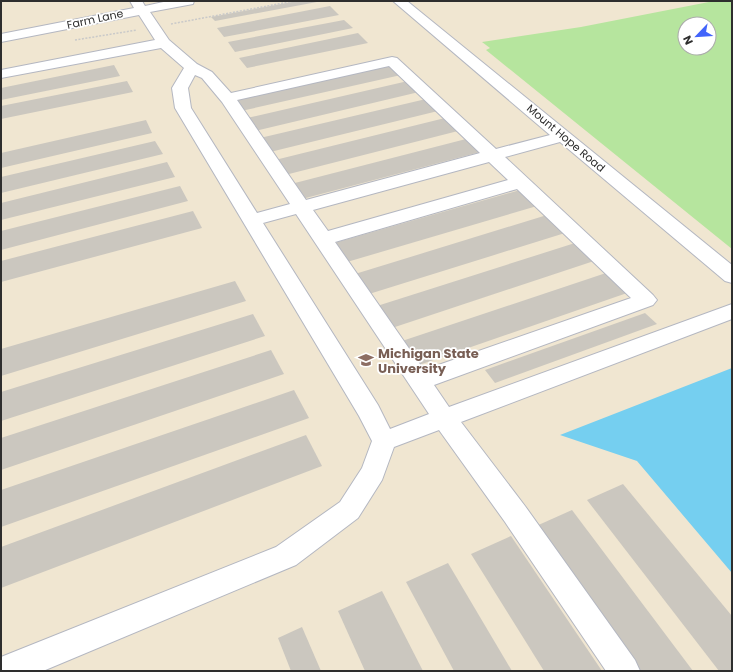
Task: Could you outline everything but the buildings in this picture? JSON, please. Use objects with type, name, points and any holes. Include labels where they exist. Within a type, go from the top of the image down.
[{"type":"street","name":"Farm Lane","points":[[1,38],[138,5],[188,1]]},
{"type":"street","name":"Mount Hope Road","points":[[399,1],[732,276]]},
{"type":"street","points":[[138,5],[164,43],[192,67],[206,75],[227,98],[444,418],[515,514],[624,671]]},
{"type":"street","points":[[1,74],[164,43]]},
{"type":"street","points":[[227,98],[392,61],[646,300],[420,381]]},
{"type":"street","points":[[6,671],[286,556],[349,510],[373,472],[384,441],[369,412],[253,220],[183,108],[180,88],[192,67]]},
{"type":"street","points":[[253,220],[564,136]]},
{"type":"street","points":[[323,239],[522,182]]},
{"type":"street","points":[[384,441],[732,311]]},
{"type":"shaded area","name":"Michigan State University","points":[[1,1],[732,1],[732,671],[1,671]]},
{"type":"green space","points":[[714,1],[732,1],[732,249],[486,50],[490,48],[482,42],[581,27]]},
{"type":"water","points":[[732,368],[732,573],[637,461],[560,435]]},
{"type":"place","name":"Michigan State University","points":[[366,360]]}]
